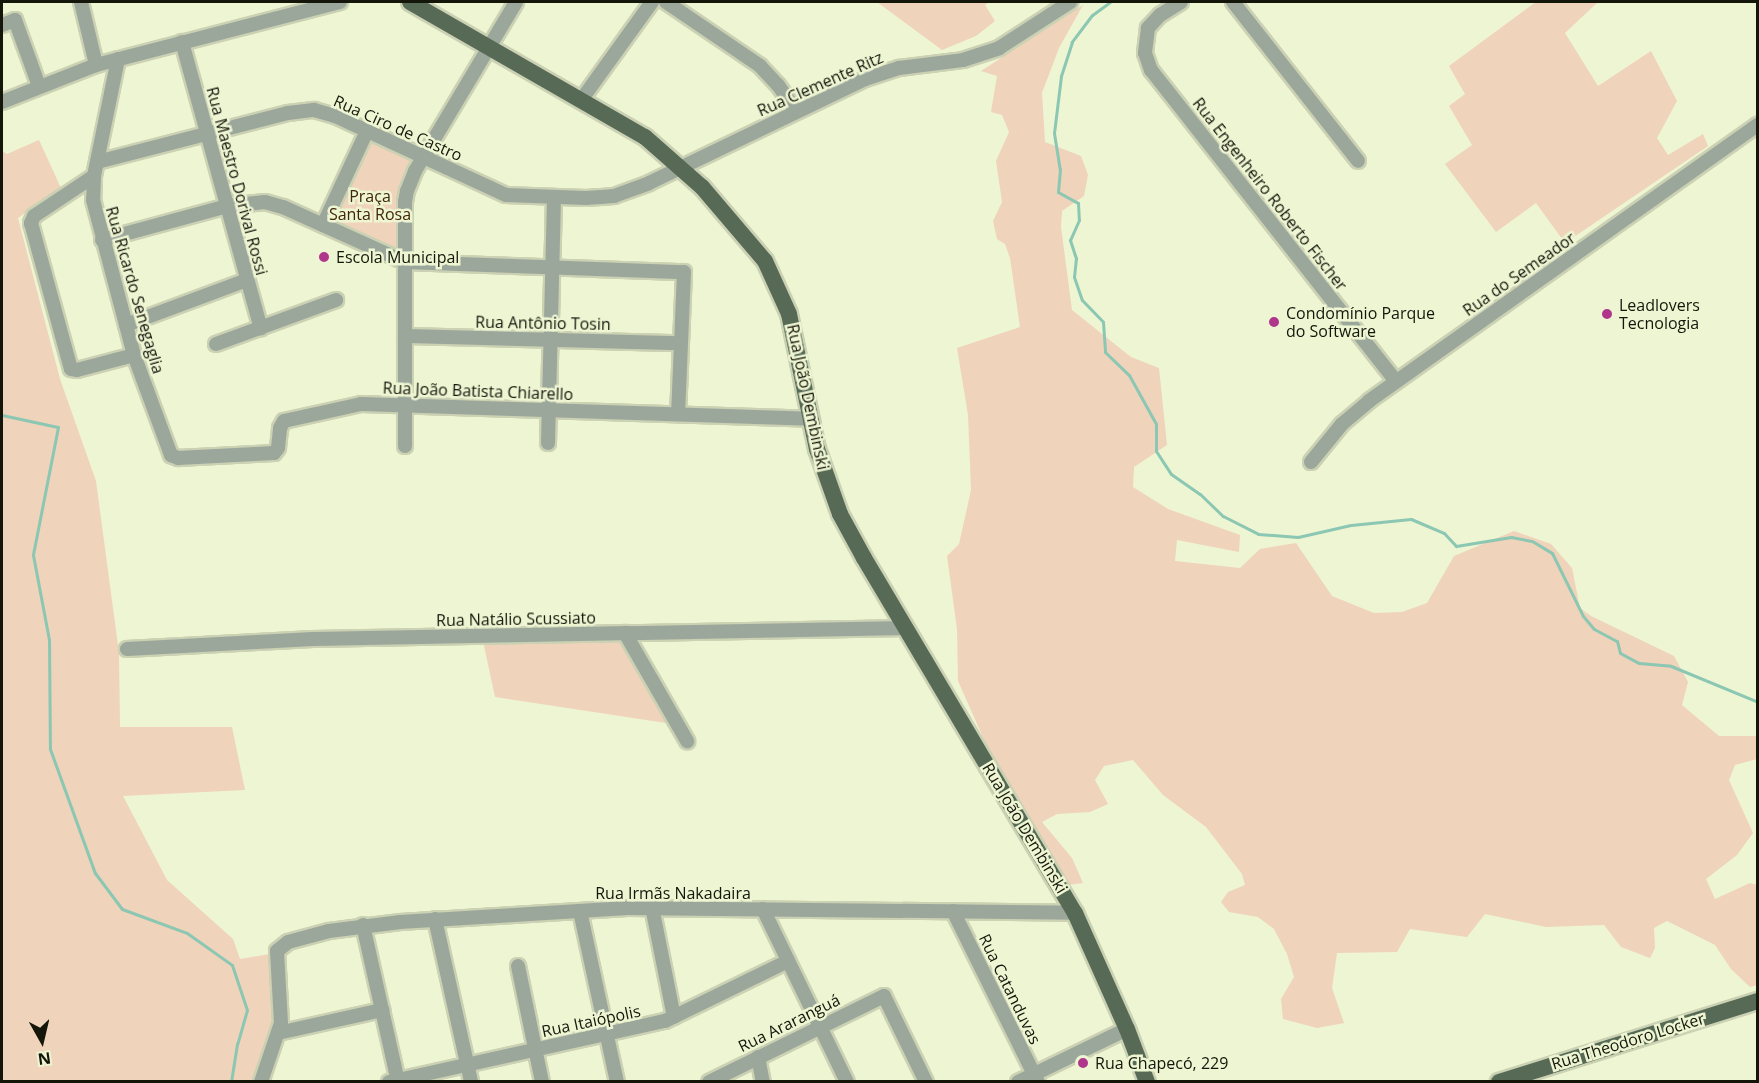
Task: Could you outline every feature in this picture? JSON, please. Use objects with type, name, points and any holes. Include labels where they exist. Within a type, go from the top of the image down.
[{"type":"main road","name":"Rua João Dembinski","points":[[410,2],[634,129],[682,167],[750,241],[772,272],[793,326],[810,419],[823,469],[840,514],[1076,913],[1127,1029],[1147,1082]]},
{"type":"main road","name":"Rua Theodoro Locker","points":[[1499,1082],[1758,1001]]},
{"type":"street","points":[[81,2],[96,65]]},
{"type":"street","points":[[2,102],[96,65],[340,2]]},
{"type":"street","points":[[405,446],[405,201],[411,180],[491,48],[516,2]]},
{"type":"street","points":[[582,99],[652,2]]},
{"type":"street","points":[[666,2],[760,66],[778,85],[796,111]]},
{"type":"street","name":"Rua Clemente Ritz","points":[[682,167],[796,111],[883,72],[963,60],[993,51],[1018,38],[1070,2]]},
{"type":"street","name":"Rua Engenheiro Roberto Fischer","points":[[1181,2],[1160,15],[1148,28],[1145,53],[1151,70],[1396,381]]},
{"type":"street","points":[[1233,2],[1358,161]]},
{"type":"street","points":[[2,25],[15,20],[39,86]]},
{"type":"street","name":"Rua Maestro Dorival Rossi","points":[[182,42],[261,328]]},
{"type":"street","name":"Rua Ricardo Senegaglia","points":[[118,59],[96,169],[93,200],[135,356],[171,455]]},
{"type":"street","name":"Rua Ciro de Castro","points":[[135,356],[77,370],[71,369],[32,223],[34,216],[96,169],[207,134],[288,113],[314,110],[367,131],[506,195],[614,196],[682,167]]},
{"type":"street","name":"Rua do Semeador","points":[[1311,462],[1342,424],[1396,381],[1758,125]]},
{"type":"street","points":[[323,225],[367,131]]},
{"type":"street","points":[[548,443],[554,197]]},
{"type":"street","points":[[102,240],[227,206],[265,202],[405,262],[684,272],[678,414]]},
{"type":"street","points":[[126,325],[247,280]]},
{"type":"street","points":[[216,344],[336,300]]},
{"type":"street","name":"Rua Antônio Tosin","points":[[405,336],[681,343]]},
{"type":"street","name":"Rua João Batista Chiarello","points":[[171,455],[178,458],[270,453],[276,451],[280,428],[288,419],[350,405],[810,419]]},
{"type":"street","name":"Rua Natálio Scussiato","points":[[127,649],[303,639],[906,628]]},
{"type":"street","points":[[625,633],[687,741]]},
{"type":"street","points":[[652,908],[674,1017]]},
{"type":"street","name":"Rua Irmãs Nakadaira","points":[[278,1033],[281,1014],[277,951],[288,942],[363,926],[435,919],[652,908],[1076,913]]},
{"type":"street","points":[[763,909],[847,1082]]},
{"type":"street","points":[[580,910],[617,1082]]},
{"type":"street","name":"Rua Catanduvas","points":[[953,911],[1036,1078]]},
{"type":"street","points":[[435,919],[471,1082]]},
{"type":"street","points":[[363,926],[395,1081]]},
{"type":"street","name":"Rua Itaiópolis","points":[[395,1081],[674,1017],[788,961]]},
{"type":"street","points":[[518,966],[542,1082]]},
{"type":"street","name":"Rua Araranguá","points":[[709,1082],[884,996],[926,1082]]},
{"type":"street","points":[[261,1082],[278,1033],[382,1010]]},
{"type":"street","points":[[1018,1082],[1036,1078],[1127,1029]]},
{"type":"street","points":[[758,1057],[763,1082]]},
{"type":"green space","points":[[877,2],[989,2],[985,5],[995,21],[976,36],[942,50]]},
{"type":"green space","points":[[1536,2],[1598,2],[1565,33],[1598,86],[1651,51],[1677,101],[1657,138],[1668,155],[1703,134],[1708,146],[1565,243],[1536,203],[1496,232],[1445,164],[1472,145],[1449,106],[1465,94],[1449,66]]},
{"type":"green space","points":[[1083,5],[1059,48],[1042,93],[1045,142],[1081,156],[1088,175],[1084,196],[1062,211],[1061,227],[1072,310],[1131,357],[1159,368],[1167,445],[1134,467],[1133,487],[1168,509],[1240,535],[1239,552],[1177,540],[1175,561],[1240,568],[1260,549],[1296,543],[1332,596],[1374,613],[1402,612],[1427,603],[1454,556],[1514,531],[1551,544],[1572,568],[1580,608],[1591,616],[1674,656],[1688,682],[1682,705],[1719,736],[1757,736],[1757,759],[1735,765],[1729,780],[1753,833],[1737,855],[1706,879],[1715,899],[1750,883],[1757,885],[1757,985],[1750,987],[1731,969],[1715,945],[1667,921],[1654,928],[1655,948],[1650,958],[1621,947],[1604,925],[1546,927],[1485,914],[1467,937],[1410,929],[1397,952],[1337,953],[1332,988],[1344,1023],[1317,1028],[1283,1019],[1281,999],[1294,977],[1287,954],[1274,929],[1258,917],[1229,912],[1221,902],[1228,892],[1245,885],[1242,874],[1206,827],[1163,795],[1133,760],[1104,766],[1095,780],[1108,804],[1090,812],[1057,814],[1042,822],[1072,858],[1083,883],[1068,885],[989,751],[958,681],[957,629],[947,556],[959,544],[971,490],[968,415],[957,348],[1020,327],[1010,258],[1005,244],[997,239],[993,221],[1002,202],[996,161],[1009,132],[1002,115],[991,112],[997,76],[981,71]]},
{"type":"green space","name":"Praça Santa Rosa","points":[[367,139],[416,161],[399,200],[397,250],[331,220]]},
{"type":"green space","points":[[39,140],[61,188],[18,218],[60,379],[96,481],[119,653],[120,727],[232,727],[245,790],[123,796],[167,880],[233,939],[240,959],[270,954],[276,1020],[256,1081],[2,1081],[2,151],[7,154]]},
{"type":"green space","points":[[621,638],[666,723],[495,697],[483,641]]},
{"type":"waterway","points":[[1110,2],[1092,15],[1072,42],[1061,76],[1054,133],[1060,169],[1058,192],[1078,203],[1079,220],[1070,240],[1076,258],[1074,277],[1082,300],[1103,322],[1105,352],[1129,375],[1156,424],[1156,451],[1171,474],[1200,494],[1223,516],[1258,534],[1298,537],[1351,525],[1411,519],[1444,533],[1456,546],[1511,537],[1532,541],[1552,553],[1583,616],[1594,629],[1617,641],[1620,653],[1639,663],[1671,666],[1758,702]]},
{"type":"waterway","points":[[2,415],[58,427],[33,555],[49,640],[50,749],[95,873],[122,909],[187,933],[232,965],[247,1010],[237,1044],[231,1082]]},
{"type":"place","name":"Escola Municipal","points":[[324,257]]},
{"type":"place","name":"Leadlovers Tecnologia","points":[[1607,314]]},
{"type":"place","name":"Condomínio Parque do Software","points":[[1274,322]]},
{"type":"place","name":"Rua Chapecó, 229","points":[[1083,1063]]}]
